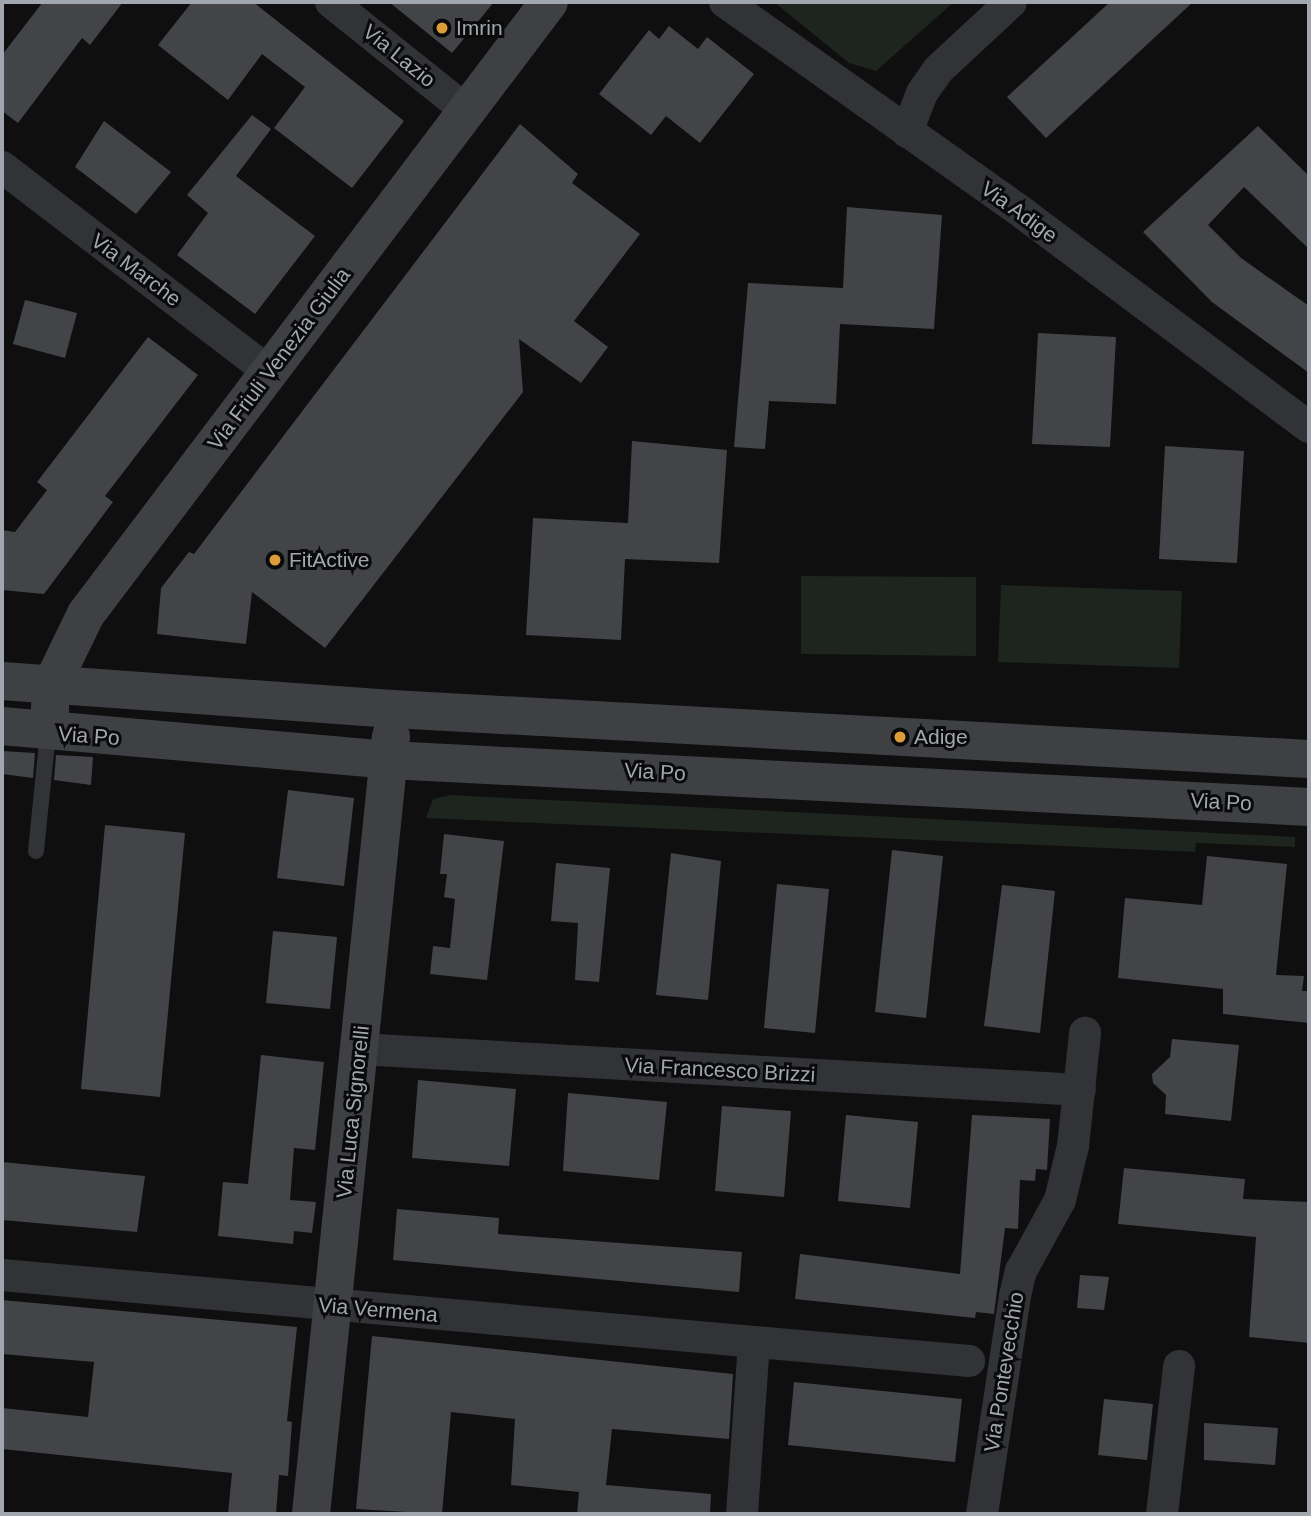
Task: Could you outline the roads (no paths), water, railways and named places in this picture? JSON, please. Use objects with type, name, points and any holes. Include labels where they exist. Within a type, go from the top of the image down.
[{"type":"main road","name":"Via Friuli Venezia Giulia","points":[[48,733],[51,686],[86,614],[549,2]]},
{"type":"main road","points":[[2,681],[393,709],[1309,758]]},
{"type":"main road","name":"Via Luca Signorelli","points":[[311,1514],[393,709]]},
{"type":"main road","name":"Via Po","points":[[2,726],[48,733],[389,760],[1309,807]]},
{"type":"street","name":"Via Lazio","points":[[331,2],[467,111]]},
{"type":"street","name":"Via Adige","points":[[724,2],[907,132],[1309,427]]},
{"type":"street","points":[[907,132],[922,93],[939,69],[1011,2]]},
{"type":"street","name":"Via Marche","points":[[2,167],[270,373]]},
{"type":"street","name":"Via Pontevecchio","points":[[982,1514],[1015,1296],[1021,1271],[1060,1200],[1080,1090],[1085,1033]]},
{"type":"street","name":"Via Francesco Brizzi","points":[[359,1049],[1080,1090]]},
{"type":"street","name":"Via Vermena","points":[[2,1275],[969,1361]]},
{"type":"street","points":[[742,1514],[754,1342]]},
{"type":"street","points":[[1162,1514],[1179,1366]]},
{"type":"lane","points":[[36,850],[48,733]]},
{"type":"place","name":"Imrin","points":[[442,28]]},
{"type":"place","name":"FitActive","points":[[275,560]]},
{"type":"place","name":"Adige","points":[[900,737]]}]
